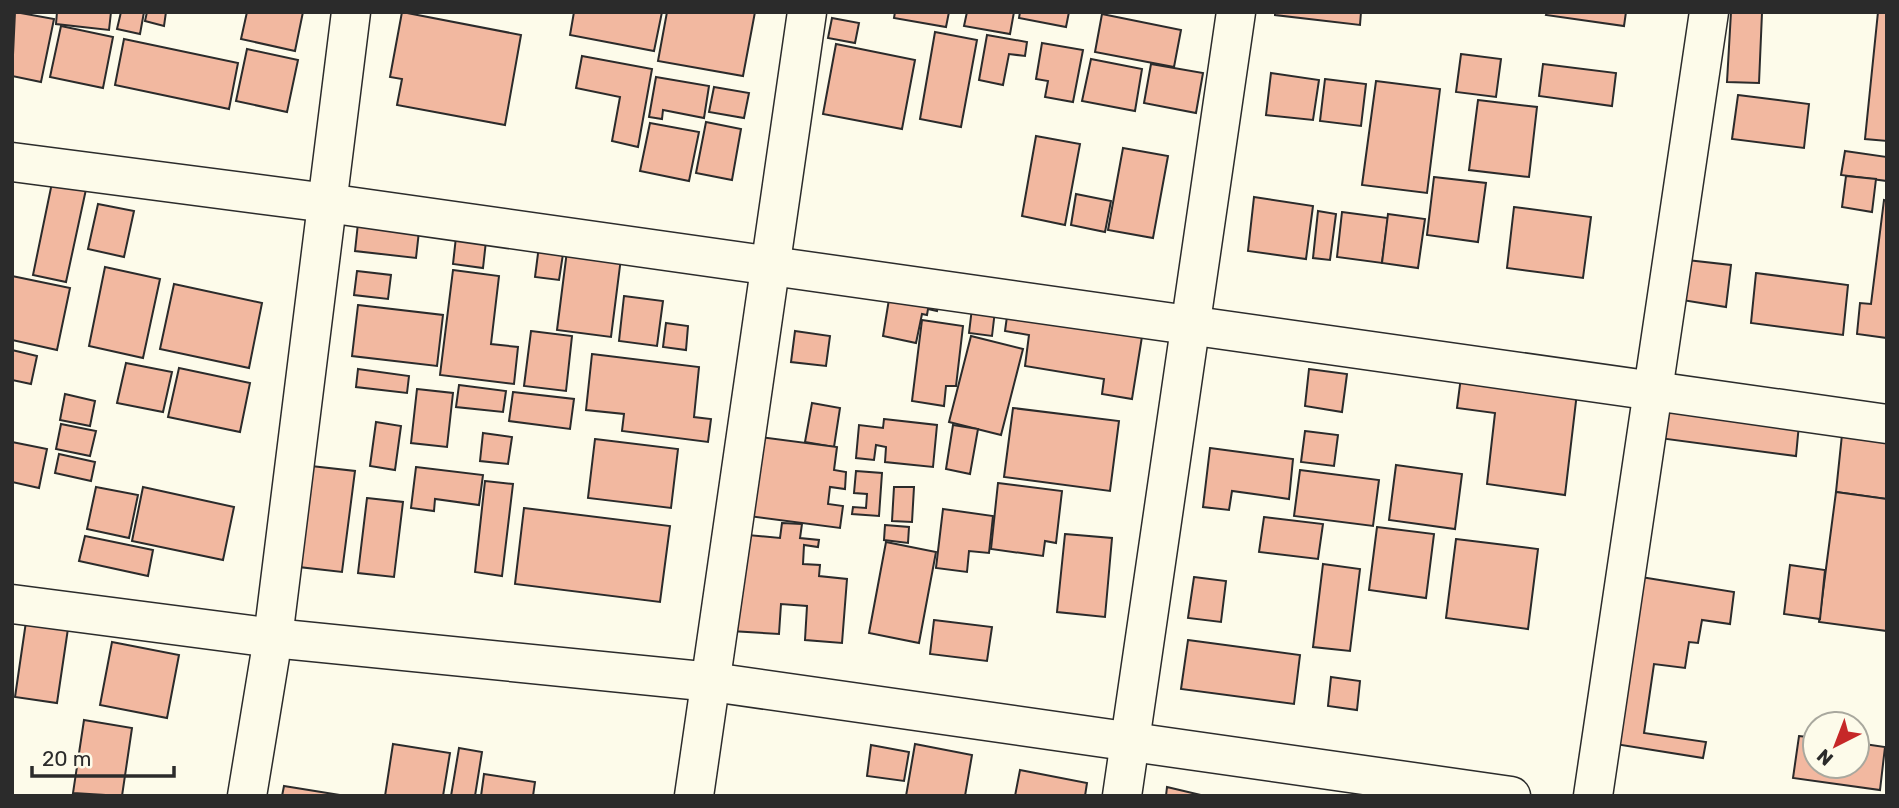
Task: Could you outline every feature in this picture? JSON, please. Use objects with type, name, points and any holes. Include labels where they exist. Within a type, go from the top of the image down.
[{"type":"street","points":[[247,796],[273,638],[351,12]]},
{"type":"street","points":[[694,796],[807,12]]},
{"type":"street","points":[[1122,796],[1236,12]]},
{"type":"street","points":[[1593,796],[1709,12]]},
{"type":"street","points":[[12,162],[327,203],[1887,424]]},
{"type":"street","points":[[12,604],[273,638],[712,682],[1511,796]]},
{"type":"building","points":[[15,12],[54,19],[41,82],[12,76]]},
{"type":"building","points":[[57,12],[111,12],[109,30],[56,24]]},
{"type":"building","points":[[121,12],[144,12],[140,34],[117,29]]},
{"type":"building","points":[[147,12],[166,12],[164,26],[145,21]]},
{"type":"building","points":[[247,12],[303,12],[295,51],[241,39]]},
{"type":"building","points":[[402,12],[521,35],[505,125],[397,105],[402,79],[390,77]]},
{"type":"building","points":[[574,12],[662,12],[654,51],[570,35]]},
{"type":"building","points":[[667,12],[755,12],[743,76],[658,61]]},
{"type":"building","points":[[895,12],[949,12],[946,27],[894,18]]},
{"type":"building","points":[[967,12],[1014,12],[1010,34],[964,26]]},
{"type":"building","points":[[1020,12],[1069,12],[1066,27],[1019,18]]},
{"type":"building","points":[[1275,12],[1361,12],[1360,25],[1275,15]]},
{"type":"building","points":[[1547,12],[1626,12],[1624,26],[1546,15]]},
{"type":"building","points":[[1731,12],[1762,13],[1759,83],[1727,82]]},
{"type":"building","points":[[1878,12],[1887,12],[1887,141],[1865,139]]},
{"type":"building","points":[[1102,14],[1181,30],[1174,67],[1095,52]]},
{"type":"building","points":[[832,18],[859,23],[855,43],[828,38]]},
{"type":"building","points":[[61,26],[113,37],[103,88],[50,77]]},
{"type":"building","points":[[935,32],[977,40],[961,127],[920,119]]},
{"type":"building","points":[[987,35],[1027,42],[1025,56],[1009,54],[1003,85],[979,80]]},
{"type":"building","points":[[124,39],[238,63],[229,109],[115,85]]},
{"type":"building","points":[[1042,43],[1083,50],[1073,102],[1045,97],[1048,81],[1036,79]]},
{"type":"building","points":[[836,44],[915,60],[902,129],[823,114]]},
{"type":"building","points":[[247,49],[298,60],[287,112],[236,101]]},
{"type":"building","points":[[1461,54],[1501,59],[1496,97],[1456,92]]},
{"type":"building","points":[[582,56],[652,69],[638,147],[612,141],[620,97],[576,88]]},
{"type":"building","points":[[1091,59],[1142,69],[1135,111],[1082,101]]},
{"type":"building","points":[[1151,64],[1203,73],[1196,113],[1144,103]]},
{"type":"building","points":[[1543,64],[1616,73],[1612,106],[1539,96]]},
{"type":"building","points":[[1271,73],[1319,80],[1313,120],[1266,115]]},
{"type":"building","points":[[656,77],[709,86],[704,118],[663,110],[662,119],[649,117]]},
{"type":"building","points":[[1325,79],[1366,84],[1361,126],[1320,121]]},
{"type":"building","points":[[1376,81],[1440,89],[1427,193],[1362,185]]},
{"type":"building","points":[[714,87],[749,93],[744,118],[709,112]]},
{"type":"building","points":[[1738,95],[1809,104],[1804,148],[1732,139]]},
{"type":"building","points":[[1478,100],[1537,107],[1529,177],[1469,170]]},
{"type":"building","points":[[706,122],[741,129],[732,180],[696,173]]},
{"type":"building","points":[[650,123],[699,132],[689,181],[640,171]]},
{"type":"building","points":[[1036,136],[1080,144],[1065,225],[1022,216]]},
{"type":"building","points":[[1123,148],[1168,156],[1153,238],[1108,230]]},
{"type":"building","points":[[1845,151],[1887,157],[1887,181],[1841,175]]},
{"type":"building","points":[[54,173],[88,180],[66,282],[33,275]]},
{"type":"building","points":[[1846,176],[1876,179],[1872,212],[1842,207]]},
{"type":"building","points":[[1434,177],[1486,183],[1478,242],[1427,235]]},
{"type":"building","points":[[1076,194],[1111,201],[1105,232],[1071,225]]},
{"type":"building","points":[[1254,197],[1313,206],[1306,259],[1248,251]]},
{"type":"building","points":[[1884,200],[1887,201],[1887,338],[1857,334],[1860,303],[1871,304]]},
{"type":"building","points":[[98,204],[134,211],[124,257],[88,249]]},
{"type":"building","points":[[1514,207],[1591,217],[1583,278],[1507,268]]},
{"type":"building","points":[[1318,211],[1336,214],[1330,260],[1313,258]]},
{"type":"building","points":[[1342,212],[1388,218],[1382,263],[1337,257]]},
{"type":"building","points":[[359,214],[420,222],[416,258],[355,251]]},
{"type":"building","points":[[1388,214],[1425,219],[1418,268],[1382,263]]},
{"type":"building","points":[[457,228],[487,232],[483,268],[453,264]]},
{"type":"building","points":[[540,238],[565,241],[559,280],[535,277]]},
{"type":"building","points":[[568,243],[622,250],[611,337],[557,330]]},
{"type":"building","points":[[1687,260],[1731,265],[1726,307],[1682,300]]},
{"type":"building","points":[[105,267],[160,279],[143,358],[89,346]]},
{"type":"building","points":[[453,270],[499,276],[491,344],[518,347],[514,384],[440,375]]},
{"type":"building","points":[[357,271],[391,275],[388,299],[354,295]]},
{"type":"building","points":[[1756,273],[1848,285],[1843,335],[1751,323]]},
{"type":"building","points":[[12,276],[70,288],[57,350],[12,340]]},
{"type":"building","points":[[174,284],[262,303],[249,368],[160,349]]},
{"type":"building","points":[[891,287],[940,296],[937,311],[928,309],[927,315],[922,314],[916,343],[883,336]]},
{"type":"building","points":[[624,296],[663,301],[657,346],[619,341]]},
{"type":"building","points":[[973,300],[996,302],[992,336],[969,333]]},
{"type":"building","points":[[1009,302],[1144,324],[1132,399],[1102,394],[1104,379],[1025,366],[1029,335],[1005,331]]},
{"type":"building","points":[[358,305],[443,315],[437,366],[352,356]]},
{"type":"building","points":[[922,320],[963,326],[956,386],[946,386],[944,406],[912,401]]},
{"type":"building","points":[[666,323],[688,326],[686,350],[663,347]]},
{"type":"building","points":[[531,331],[572,336],[566,391],[524,386]]},
{"type":"building","points":[[795,331],[830,336],[826,366],[791,362]]},
{"type":"building","points":[[971,336],[1023,349],[1001,435],[949,422]]},
{"type":"building","points":[[12,350],[37,356],[31,384],[12,380]]},
{"type":"building","points":[[592,354],[699,367],[694,417],[711,419],[708,442],[622,431],[624,414],[586,410]]},
{"type":"building","points":[[126,363],[172,372],[163,412],[117,403]]},
{"type":"building","points":[[179,368],[250,383],[240,432],[168,417]]},
{"type":"building","points":[[358,369],[409,376],[407,393],[356,387]]},
{"type":"building","points":[[1309,369],[1347,374],[1342,412],[1305,406]]},
{"type":"building","points":[[1462,369],[1578,384],[1565,495],[1487,484],[1495,413],[1457,408]]},
{"type":"building","points":[[459,385],[506,391],[503,412],[456,407]]},
{"type":"building","points":[[417,389],[453,393],[447,447],[411,443]]},
{"type":"building","points":[[513,392],[574,399],[570,429],[509,421]]},
{"type":"building","points":[[65,394],[95,401],[90,426],[60,420]]},
{"type":"building","points":[[812,403],[840,408],[834,447],[805,442]]},
{"type":"building","points":[[1663,407],[1799,424],[1796,456],[1659,438]]},
{"type":"building","points":[[1013,408],[1119,421],[1110,491],[1004,477]]},
{"type":"building","points":[[884,419],[937,425],[933,467],[885,462],[886,447],[876,445],[874,460],[856,458],[859,425],[883,428]]},
{"type":"building","points":[[376,422],[401,426],[395,470],[370,466]]},
{"type":"building","points":[[61,424],[96,431],[90,456],[56,449]]},
{"type":"building","points":[[953,425],[978,429],[970,474],[946,469]]},
{"type":"building","points":[[1843,425],[1887,430],[1887,499],[1836,492]]},
{"type":"building","points":[[1305,431],[1338,435],[1334,466],[1301,462]]},
{"type":"building","points":[[483,433],[512,437],[508,464],[480,461]]},
{"type":"building","points":[[752,436],[837,447],[834,470],[846,472],[845,489],[830,487],[828,504],[843,506],[840,528],[741,515]]},
{"type":"building","points":[[595,439],[678,449],[671,508],[588,498]]},
{"type":"building","points":[[12,442],[47,449],[39,488],[12,482]]},
{"type":"building","points":[[1210,448],[1293,459],[1289,499],[1232,491],[1229,510],[1203,507]]},
{"type":"building","points":[[59,454],[95,462],[91,481],[55,473]]},
{"type":"building","points":[[1396,465],[1462,474],[1455,529],[1389,520]]},
{"type":"building","points":[[311,466],[355,471],[342,572],[299,567]]},
{"type":"building","points":[[416,467],[483,475],[479,505],[435,499],[434,511],[411,508]]},
{"type":"building","points":[[1300,470],[1379,480],[1373,526],[1294,516]]},
{"type":"building","points":[[856,471],[882,473],[879,516],[852,514],[853,507],[866,508],[867,494],[854,493]]},
{"type":"building","points":[[485,481],[513,484],[502,576],[475,572]]},
{"type":"building","points":[[998,483],[1062,491],[1056,543],[1045,541],[1043,556],[991,549]]},
{"type":"building","points":[[96,487],[138,495],[129,538],[87,529]]},
{"type":"building","points":[[143,487],[234,507],[223,560],[132,541]]},
{"type":"building","points":[[894,487],[914,487],[912,522],[892,521]]},
{"type":"building","points":[[1836,492],[1887,499],[1887,631],[1819,622]]},
{"type":"building","points":[[367,498],[403,502],[394,577],[358,573]]},
{"type":"building","points":[[524,508],[670,526],[660,602],[515,584]]},
{"type":"building","points":[[943,509],[993,516],[989,553],[969,551],[967,572],[936,568]]},
{"type":"building","points":[[1264,517],[1323,524],[1318,559],[1259,552]]},
{"type":"building","points":[[782,523],[802,524],[800,538],[819,540],[818,547],[804,545],[803,564],[820,565],[819,576],[847,579],[842,643],[805,640],[807,606],[781,604],[779,634],[731,631],[737,534],[780,538]]},
{"type":"building","points":[[885,525],[909,527],[908,543],[884,540]]},
{"type":"building","points":[[1377,527],[1434,534],[1426,598],[1369,590]]},
{"type":"building","points":[[1065,534],[1112,538],[1105,617],[1057,612]]},
{"type":"building","points":[[85,536],[153,550],[148,576],[79,561]]},
{"type":"building","points":[[1456,539],[1538,549],[1528,629],[1446,618]]},
{"type":"building","points":[[886,542],[936,552],[919,643],[869,633]]},
{"type":"building","points":[[1323,564],[1360,569],[1350,651],[1313,647]]},
{"type":"building","points":[[1790,565],[1825,570],[1820,619],[1784,614]]},
{"type":"building","points":[[1194,577],[1226,581],[1221,622],[1188,618]]},
{"type":"building","points":[[1641,577],[1734,592],[1730,624],[1702,620],[1698,643],[1689,642],[1685,668],[1654,664],[1644,733],[1706,742],[1703,758],[1615,744]]},
{"type":"building","points":[[28,608],[70,615],[57,703],[15,697]]},
{"type":"building","points":[[934,620],[992,627],[987,661],[930,654]]},
{"type":"building","points":[[1188,640],[1300,655],[1294,704],[1181,689]]},
{"type":"building","points":[[112,642],[179,655],[167,718],[100,705]]},
{"type":"building","points":[[1331,677],[1360,681],[1357,710],[1328,706]]},
{"type":"building","points":[[84,720],[132,728],[122,796],[73,793]]},
{"type":"building","points":[[1799,736],[1801,736],[1801,779],[1793,778]]},
{"type":"building","points":[[393,744],[450,753],[443,796],[385,796]]},
{"type":"building","points":[[915,744],[972,755],[965,796],[906,796]]},
{"type":"building","points":[[871,745],[909,752],[904,781],[867,776]]},
{"type":"building","points":[[1871,745],[1885,747],[1880,790],[1808,780],[1871,780]]},
{"type":"building","points":[[459,748],[482,752],[475,796],[451,796]]},
{"type":"building","points":[[1020,770],[1087,783],[1085,796],[1015,796]]},
{"type":"building","points":[[484,774],[535,782],[533,796],[481,796]]},
{"type":"building","points":[[284,786],[346,796],[282,796]]},
{"type":"building","points":[[1167,787],[1205,796],[1166,796]]}]
